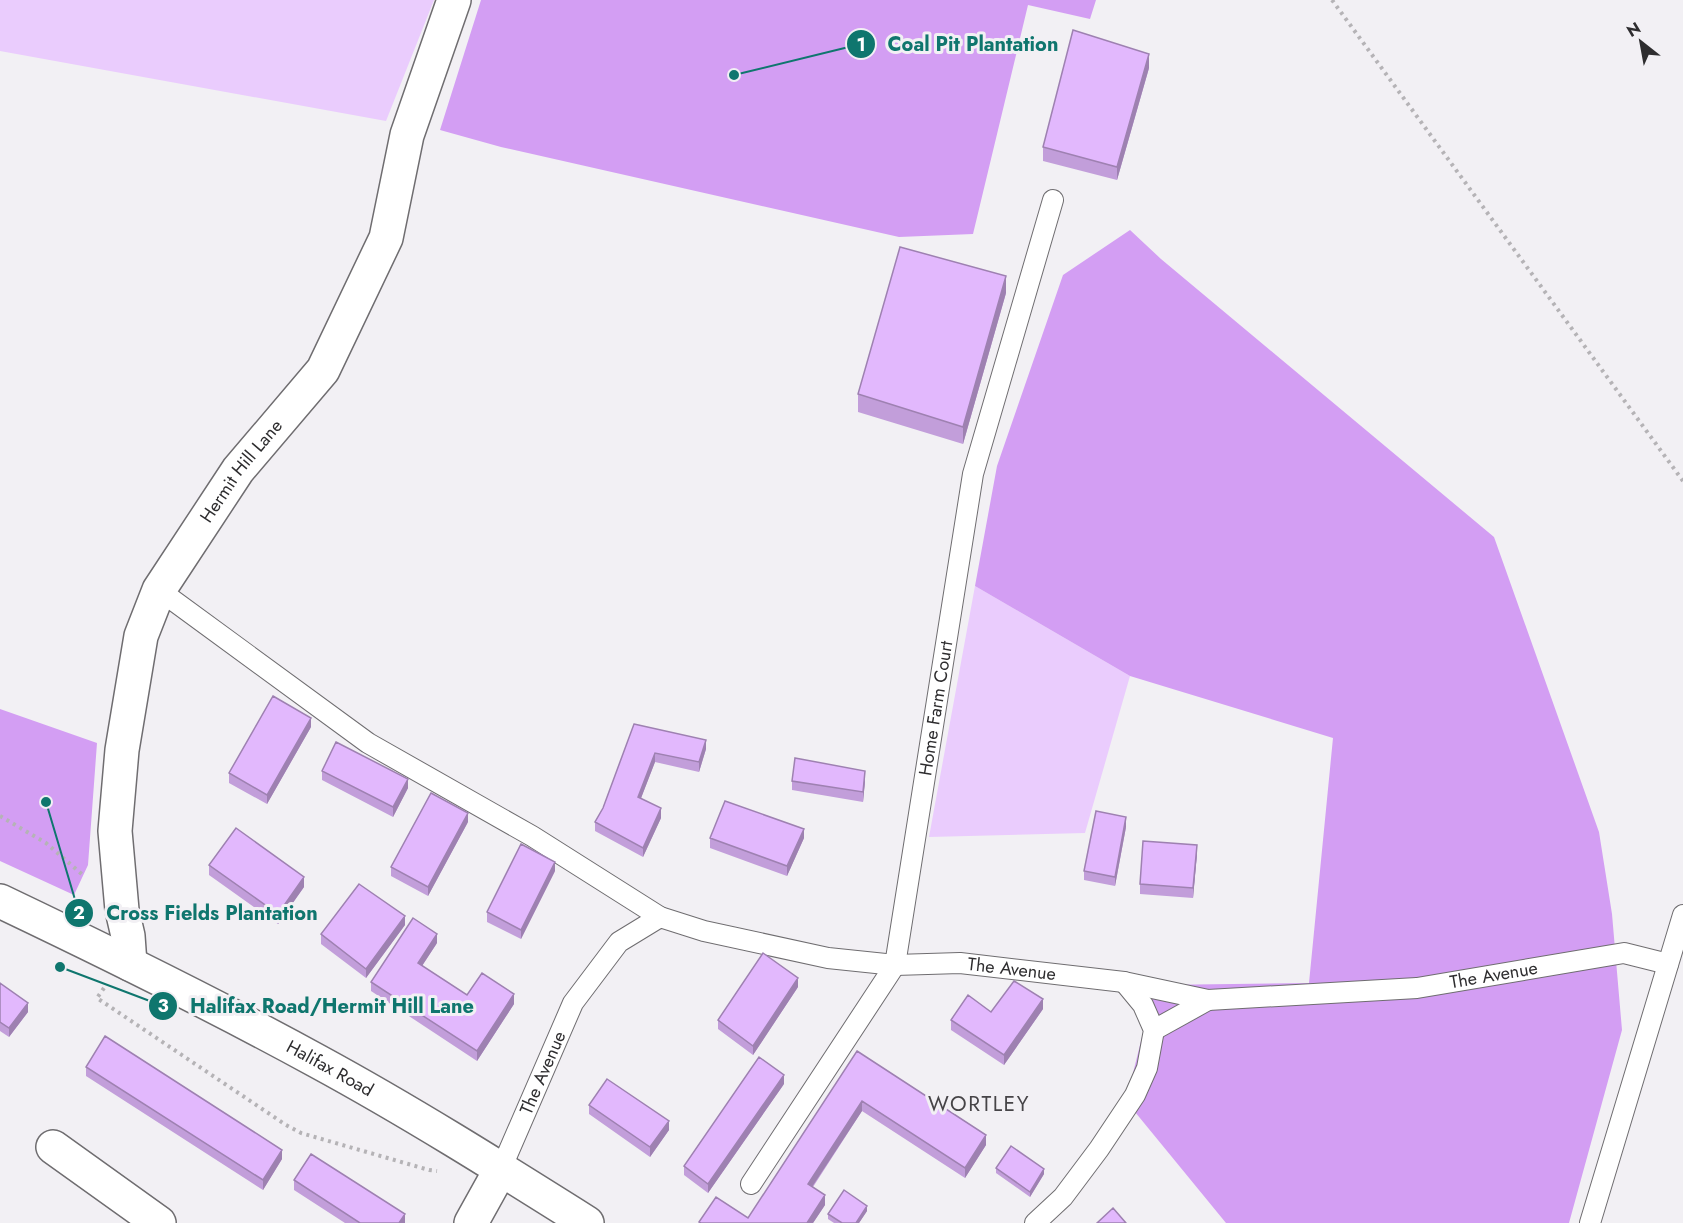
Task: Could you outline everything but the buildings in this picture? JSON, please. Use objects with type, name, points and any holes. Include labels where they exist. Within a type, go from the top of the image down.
[{"type":"main road","name":"Hermit Hill Lane","points":[[130,964],[128,936],[122,910],[115,831],[122,750],[141,636],[159,590],[238,470],[322,370],[386,238],[407,135],[453,0]]},
{"type":"main road","name":"Halifax Road","points":[[0,901],[130,964],[318,1061],[501,1169],[587,1223]]},
{"type":"main road","points":[[53,1148],[159,1223]]},
{"type":"main road","points":[[471,1223],[501,1169]]},
{"type":"lane","name":"Home Farm Court","points":[[751,1184],[895,965],[973,474],[1053,200]]},
{"type":"lane","points":[[159,590],[368,743],[532,836],[660,917]]},
{"type":"lane","points":[[1590,1223],[1683,915]]},
{"type":"lane","name":"The Avenue","points":[[501,1169],[573,1003],[619,942],[660,917],[704,931],[828,958],[895,965],[960,963],[1124,982],[1208,1000],[1417,988],[1624,953],[1668,964]]},
{"type":"lane","points":[[1035,1223],[1063,1197],[1099,1149],[1136,1095],[1147,1068],[1154,1030],[1143,1005],[1124,982]]},
{"type":"lane","points":[[1154,1030],[1208,1000]]},
{"type":"path","points":[[1332,0],[1683,480]]},
{"type":"path","points":[[0,816],[46,843],[122,910]]},
{"type":"path","points":[[97,998],[286,1125],[302,1133],[429,1170],[445,1171]]},
{"type":"shaded area","points":[[0,0],[434,0],[386,121],[0,51]]},
{"type":"shaded area","points":[[481,0],[1096,0],[1090,19],[1028,5],[973,234],[899,237],[501,147],[440,130]]},
{"type":"shaded area","points":[[1130,230],[1161,259],[1494,537],[1599,832],[1612,914],[1622,1030],[1569,1223],[1226,1223],[1126,1101],[1155,985],[1309,983],[1333,738],[1130,676],[975,586],[997,466],[1063,275]]},
{"type":"shaded area","points":[[975,586],[1130,676],[1085,833],[929,837]]},
{"type":"shaded area","points":[[0,709],[97,743],[88,865],[74,895],[0,861]]},
{"type":"place","name":"Coal Pit Plantation","points":[[734,75]]},
{"type":"place","name":"Cross Fields Plantation","points":[[46,802]]},
{"type":"place","name":"Halifax Road/Hermit Hill Lane","points":[[60,967]]},
{"type":"district","name":"WORTLEY","points":[[979,1104]]}]
